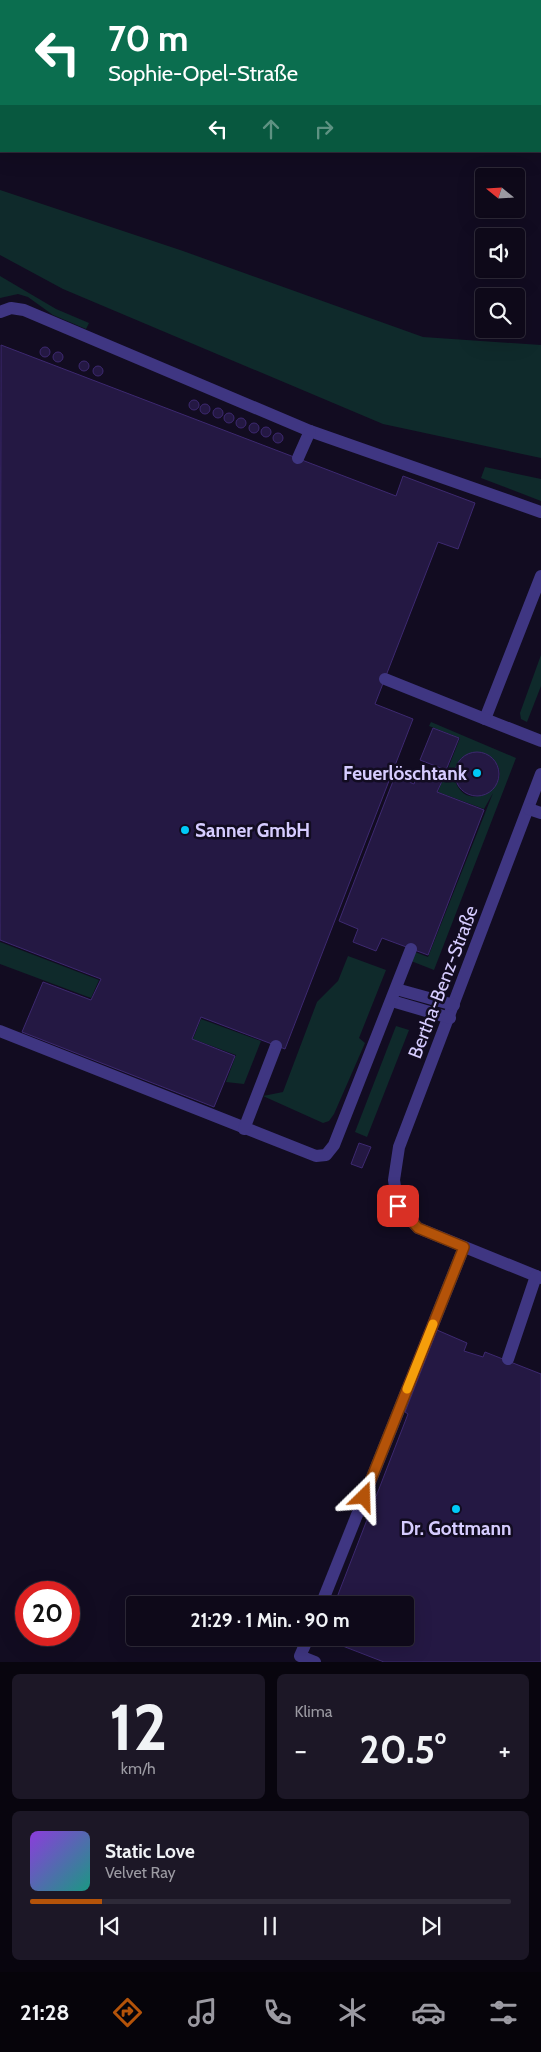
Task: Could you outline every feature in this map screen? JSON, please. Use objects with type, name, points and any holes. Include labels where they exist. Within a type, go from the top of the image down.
[{"type":"street","points":[[0,312],[11,308],[24,310],[418,475],[541,512]]},
{"type":"street","points":[[298,458],[310,431]]},
{"type":"street","points":[[485,719],[541,576]]},
{"type":"street","points":[[385,679],[541,741]]},
{"type":"street","name":"Bertha-Benz-Straße","points":[[464,1247],[418,1228],[398,1206],[394,1180],[398,1147],[450,1018],[541,774]]},
{"type":"street","points":[[528,808],[541,813]]},
{"type":"street","points":[[0,1031],[244,1129],[316,1156],[326,1155],[334,1145],[412,949]]},
{"type":"street","points":[[394,995],[454,1006]]},
{"type":"street","points":[[394,995],[450,1018]]},
{"type":"street","points":[[244,1129],[276,1046]]},
{"type":"street","points":[[325,1596],[464,1247],[539,1277],[508,1359]]},
{"type":"street","points":[[304,1646],[300,1656],[315,1662]]},
{"type":"green space","points":[[0,190],[183,251],[423,337],[541,345],[541,458],[383,424],[63,289],[0,255]]},
{"type":"green space","points":[[0,276],[56,309],[89,323],[86,329],[53,315],[28,297],[18,294],[0,298]]},
{"type":"green space","points":[[485,467],[541,479],[541,501],[481,478]]},
{"type":"green space","points":[[541,655],[541,686],[527,722],[521,719],[520,713]]},
{"type":"green space","points":[[431,722],[516,758],[434,970],[411,961],[415,952],[428,957],[493,793],[484,809],[438,792],[443,779],[430,774],[434,766],[447,771],[460,738],[429,726]],"holes":[[[480,752],[494,761],[499,770],[498,780],[492,789],[483,795],[473,797],[463,793],[454,777],[459,761],[469,755]]]},
{"type":"green space","points":[[0,942],[99,980],[91,998],[0,964]]},
{"type":"green space","points":[[348,956],[386,970],[359,1038],[365,1043],[334,1114],[329,1121],[323,1123],[263,1096],[283,1092],[317,1002],[338,981]]},
{"type":"green space","points":[[201,1019],[261,1041],[244,1084],[226,1082],[236,1055],[193,1039]]},
{"type":"green space","points":[[396,1026],[409,1030],[367,1137],[355,1132]]},
{"type":"building","name":"Sanner GmbH","points":[[1,345],[396,496],[403,476],[475,503],[458,549],[438,542],[375,704],[413,719],[285,1049],[201,1017],[192,1039],[235,1056],[214,1107],[22,1032],[43,982],[91,1000],[101,979],[0,940]]},
{"type":"building","points":[[43,347],[47,347],[50,352],[49,356],[43,357],[40,354],[40,350]]},
{"type":"building","points":[[56,352],[60,352],[63,357],[62,361],[56,362],[53,359],[53,355]]},
{"type":"building","points":[[82,361],[86,361],[89,366],[88,370],[82,371],[79,368],[79,364]]},
{"type":"building","points":[[96,366],[100,366],[103,371],[102,375],[96,376],[93,373],[93,369]]},
{"type":"building","points":[[192,400],[196,400],[199,405],[198,409],[192,410],[189,407],[189,403]]},
{"type":"building","points":[[203,404],[207,404],[210,409],[209,413],[203,414],[200,411],[200,407]]},
{"type":"building","points":[[216,408],[220,408],[223,413],[222,417],[216,418],[213,415],[213,411]]},
{"type":"building","points":[[227,413],[231,413],[234,418],[233,422],[227,423],[224,420],[224,416]]},
{"type":"building","points":[[239,418],[243,418],[246,423],[245,427],[239,428],[236,425],[236,421]]},
{"type":"building","points":[[252,423],[256,423],[259,428],[258,432],[252,433],[249,430],[249,426]]},
{"type":"building","points":[[264,427],[268,427],[271,432],[270,436],[264,437],[261,434],[261,430]]},
{"type":"building","points":[[276,433],[280,433],[283,438],[282,442],[276,443],[273,440],[273,436]]},
{"type":"building","points":[[433,728],[459,738],[446,770],[420,760]]},
{"type":"building","name":"Feuerlöschtank","points":[[477,752],[489,756],[495,762],[499,774],[495,786],[489,792],[477,796],[465,792],[459,786],[455,774],[459,762],[465,756]]},
{"type":"building","points":[[419,770],[443,779],[437,792],[484,810],[428,955],[382,938],[376,951],[353,942],[358,929],[339,921],[395,776],[414,784]]},
{"type":"building","points":[[359,1143],[371,1147],[362,1168],[351,1164]]},
{"type":"building","name":"Dr. Gottmann","points":[[437,1330],[467,1343],[464,1351],[483,1357],[485,1352],[541,1374],[541,1662],[384,1662],[343,1646],[414,1646],[414,1596],[337,1596],[408,1414],[405,1412]]},
{"type":"slow traffic","points":[[407,1389],[433,1324]]},
{"type":"place","name":"Feuerlöschtank","points":[[477,773]]},
{"type":"place","name":"Sanner GmbH","points":[[185,830]]},
{"type":"place","name":"Dr. Gottmann","points":[[456,1509]]},
{"type":"route","points":[[364,1497],[464,1247],[418,1228],[398,1206]]}]
